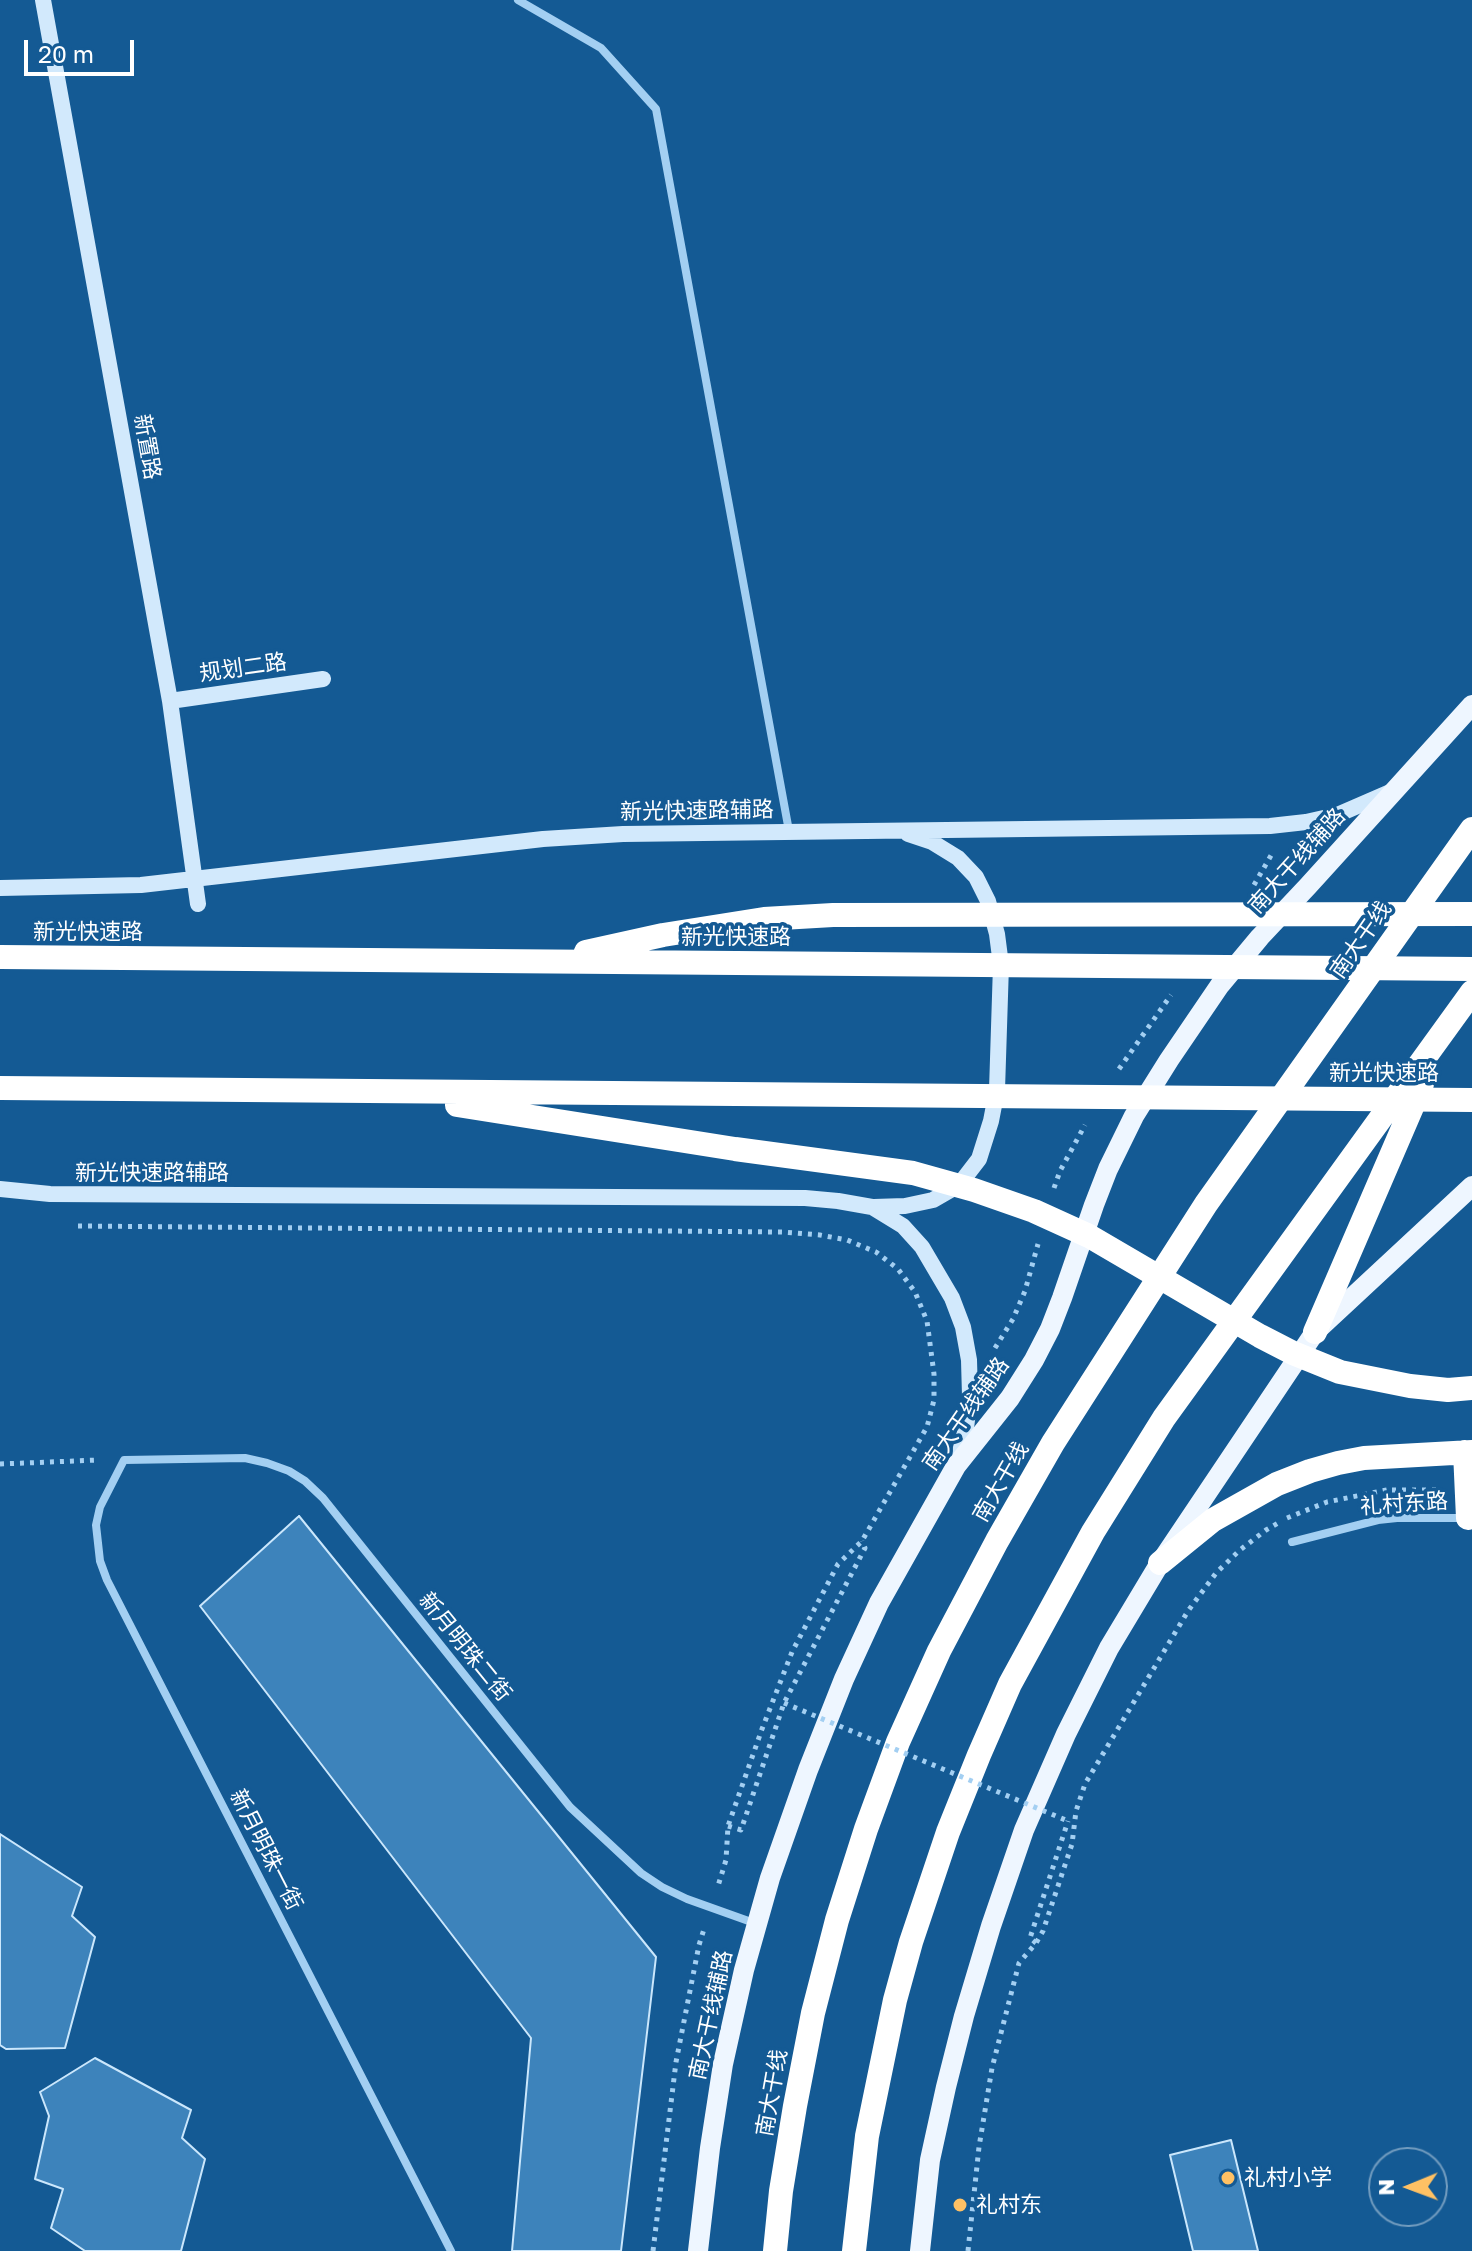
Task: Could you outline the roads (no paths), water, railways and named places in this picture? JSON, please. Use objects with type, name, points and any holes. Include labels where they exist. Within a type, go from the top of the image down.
[{"type":"highway","name":"南大干线","points":[[775,2251],[795,2106],[813,2013],[837,1920],[898,1742],[939,1651],[1053,1443],[1190,1229],[1472,829]]},
{"type":"highway","points":[[542,961],[663,935],[764,919],[833,915],[1472,914]]},
{"type":"highway","name":"新光快速路","points":[[0,957],[1472,969]]},
{"type":"highway","points":[[854,2251],[867,2136],[895,2000],[948,1832],[1010,1684],[1093,1532],[1164,1418],[1472,992]]},
{"type":"highway","points":[[1315,1332],[1447,1027]]},
{"type":"highway","name":"新光快速路","points":[[0,1088],[1472,1100]]},
{"type":"highway","points":[[384,1093],[652,1137],[913,1173],[1034,1211],[1089,1236],[1260,1336],[1340,1372],[1410,1386],[1448,1390],[1472,1388]]},
{"type":"highway","points":[[1160,1563],[1213,1520],[1277,1484],[1310,1471],[1364,1458],[1468,1452],[1466,1489],[1470,1518]]},
{"type":"main road","name":"新置路","points":[[43,0],[170,701],[198,904]]},
{"type":"main road","name":"规划二路","points":[[170,701],[323,679]]},
{"type":"main road","name":"南大干线辅路","points":[[698,2251],[723,2064],[744,1970],[770,1878],[808,1770],[844,1679],[879,1603],[956,1466],[1010,1398],[1034,1360],[1054,1319],[1108,1169],[1134,1116],[1169,1060],[1220,985],[1260,937],[1472,705]]},
{"type":"main road","name":"新光快速路辅路","points":[[0,888],[157,883],[543,839],[623,834],[1270,826],[1337,815],[1392,791]]},
{"type":"main road","points":[[872,1207],[905,1206],[933,1200],[959,1185],[979,1159],[997,1090],[1001,965],[988,901],[976,877],[958,858],[932,842],[893,829]]},
{"type":"main road","points":[[920,2251],[930,2160],[964,2016],[1024,1830],[1066,1734],[1109,1648],[1160,1563],[1315,1332],[1472,1186]]},
{"type":"main road","name":"新光快速路辅路","points":[[0,1189],[66,1194],[805,1198],[872,1207],[903,1226],[922,1247],[952,1298],[963,1327],[969,1360],[970,1396],[956,1466]]},
{"type":"street","points":[[518,0],[601,48],[656,109],[789,831]]},
{"type":"street","name":"新月明珠二街","points":[[124,1460],[245,1458],[289,1471],[305,1481],[333,1510],[570,1807],[641,1873],[662,1887],[757,1925]]},
{"type":"street","name":"新月明珠一街","points":[[124,1460],[100,1507],[96,1525],[96,1543],[107,1580],[451,2251]]},
{"type":"street","name":"礼村东路","points":[[1292,1542],[1378,1520],[1470,1518]]},
{"type":"place","name":"礼村小学","points":[[1228,2178]]},
{"type":"place","name":"礼村东","points":[[960,2205]]}]
